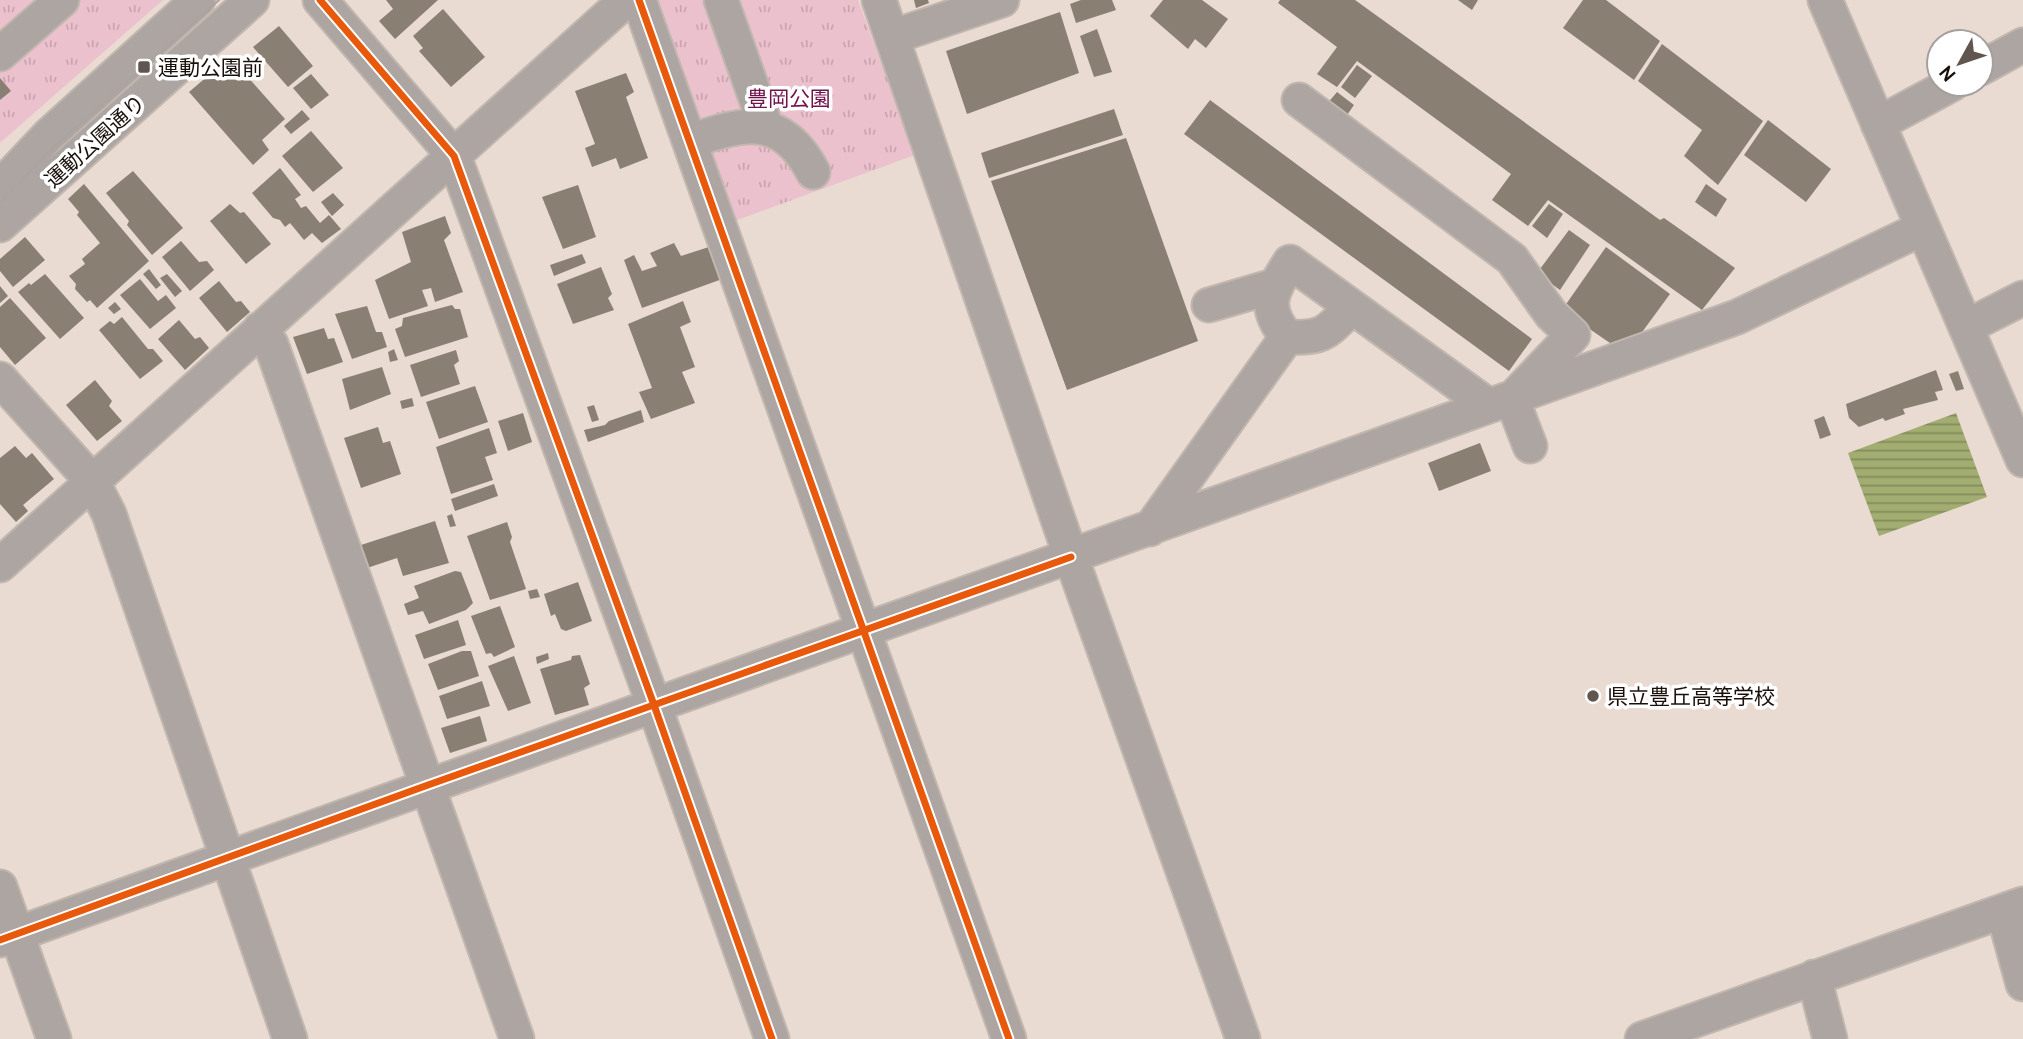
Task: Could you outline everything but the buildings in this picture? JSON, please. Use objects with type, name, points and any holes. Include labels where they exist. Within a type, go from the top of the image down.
[{"type":"street","points":[[0,54],[62,0]]},
{"type":"street","name":"運動公園通り","points":[[0,187],[49,135],[198,0]]},
{"type":"street","name":"運動公園通り","points":[[0,225],[252,0]]},
{"type":"street","points":[[320,0],[454,156],[654,705],[772,1039]]},
{"type":"street","points":[[0,565],[626,0]]},
{"type":"street","points":[[639,0],[1009,1039]]},
{"type":"street","points":[[721,0],[766,127]]},
{"type":"street","points":[[879,0],[1242,1039]]},
{"type":"street","points":[[892,37],[1002,0]]},
{"type":"street","points":[[1825,0],[2023,460]]},
{"type":"street","points":[[1995,60],[2023,45]]},
{"type":"street","points":[[1878,124],[1926,98]]},
{"type":"street","points":[[1299,100],[1512,259],[1551,314],[1573,335],[1615,362]]},
{"type":"street","points":[[690,142],[733,129],[766,127],[784,134],[805,157],[813,172]]},
{"type":"street","points":[[8,937],[1737,317],[1923,228]]},
{"type":"street","points":[[1352,307],[1330,329],[1310,339],[1287,337],[1273,321],[1272,297],[1290,262],[1352,307],[1501,403],[1530,446]]},
{"type":"street","points":[[1209,304],[1277,285]]},
{"type":"street","points":[[1966,327],[2023,298]]},
{"type":"street","points":[[260,329],[271,344],[517,1039]]},
{"type":"street","points":[[1501,403],[1573,335]]},
{"type":"street","points":[[1150,529],[1287,337]]},
{"type":"street","points":[[0,379],[92,481],[109,514],[290,1039]]},
{"type":"street","points":[[0,887],[8,937],[54,1039]]},
{"type":"street","points":[[1642,1039],[2013,908],[2023,984]]},
{"type":"street","points":[[1814,977],[1830,1039]]},
{"type":"green space","points":[[0,0],[163,0],[0,143]]},
{"type":"green space","name":"豊岡公園","points":[[648,0],[858,0],[915,155],[732,222]]},
{"type":"shaded area","points":[[1956,413],[1987,497],[1879,536],[1848,453]]},
{"type":"tram line","points":[[0,202],[57,144],[219,0]]},
{"type":"cycle path","points":[[320,0],[454,156],[654,705],[772,1039]]},
{"type":"cycle path","points":[[639,0],[1009,1039]]},
{"type":"cycle path","points":[[0,940],[1071,557]]},
{"type":"place","name":"運動公園前","points":[[144,67]]},
{"type":"place","name":"県立豊丘高等学校","points":[[1593,696]]}]
